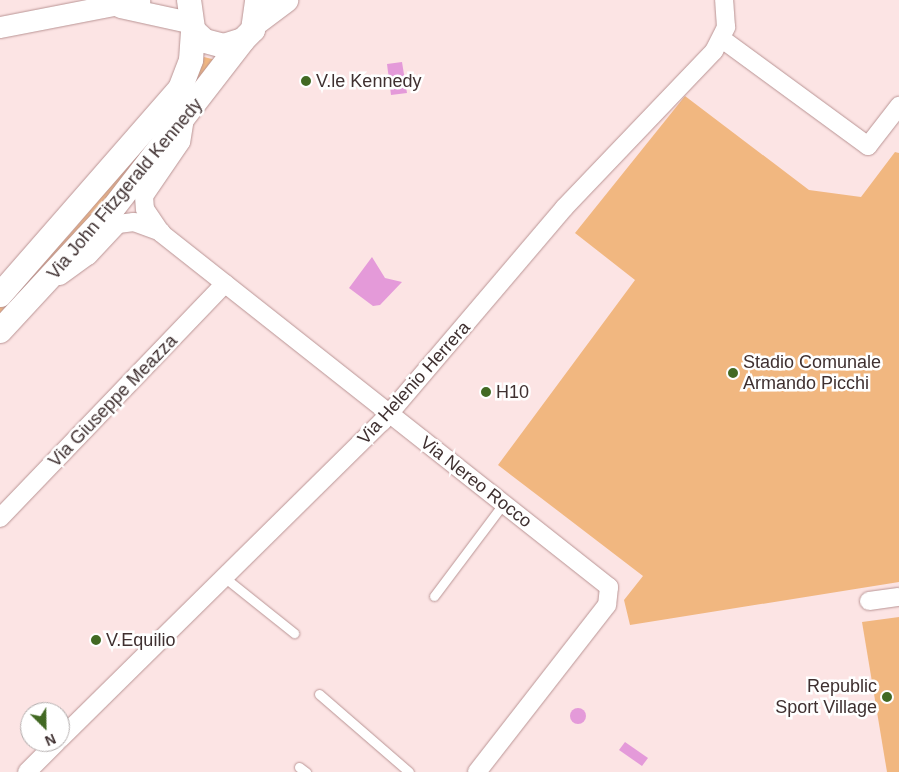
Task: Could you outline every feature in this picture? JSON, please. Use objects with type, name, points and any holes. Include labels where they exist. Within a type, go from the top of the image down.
[{"type":"main road","points":[[190,17],[214,45],[286,0]]},
{"type":"main road","name":"Via John Fitzgerald Kennedy","points":[[0,296],[180,89],[191,60],[190,17]]},
{"type":"main road","name":"Via John Fitzgerald Kennedy","points":[[0,331],[39,291],[185,118],[252,21]]},
{"type":"street","points":[[0,27],[139,0]]},
{"type":"street","points":[[724,0],[722,39],[868,146],[899,106]]},
{"type":"street","points":[[117,3],[190,17]]},
{"type":"street","name":"Via Helenio Herrera","points":[[70,729],[390,413],[564,208],[722,39]]},
{"type":"street","name":"Via Nereo Rocco","points":[[162,233],[146,209],[144,196],[181,142],[185,118]]},
{"type":"street","name":"Via Nereo Rocco","points":[[39,291],[88,256],[118,224],[134,222],[162,233],[390,413],[612,593],[607,605],[476,772]]},
{"type":"street","name":"Via Giuseppe Meazza","points":[[0,518],[225,283]]},
{"type":"street","points":[[869,602],[899,597]]},
{"type":"street","points":[[27,772],[47,752]]},
{"type":"lane","points":[[434,596],[503,504]]},
{"type":"lane","points":[[224,578],[294,633]]},
{"type":"lane","points":[[319,694],[409,772]]},
{"type":"shaded area","points":[[204,57],[220,61],[190,91]]},
{"type":"shaded area","points":[[402,62],[407,93],[391,95],[387,64]]},
{"type":"shaded area","name":"Stadio Comunale Armando Picchi","points":[[685,96],[809,190],[861,197],[895,152],[899,153],[899,582],[630,625],[624,600],[643,576],[498,465],[635,280],[575,233]]},
{"type":"shaded area","points":[[175,108],[137,165],[0,317],[0,307],[70,234]]},
{"type":"shaded area","points":[[372,257],[385,278],[402,282],[380,305],[373,306],[349,288]]},
{"type":"shaded area","name":"Republic Sport Village","points":[[899,617],[899,772],[887,772],[862,622]]},
{"type":"shaded area","points":[[578,708],[586,716],[578,724],[570,716]]},
{"type":"shaded area","points":[[625,742],[648,758],[642,766],[619,750]]},
{"type":"place","name":"V.le Kennedy","points":[[306,81]]},
{"type":"place","name":"Stadio Comunale Armando Picchi","points":[[733,373]]},
{"type":"place","name":"H10","points":[[486,392]]},
{"type":"place","name":"V.Equilio","points":[[96,640]]},
{"type":"place","name":"Republic Sport Village","points":[[887,697]]}]
